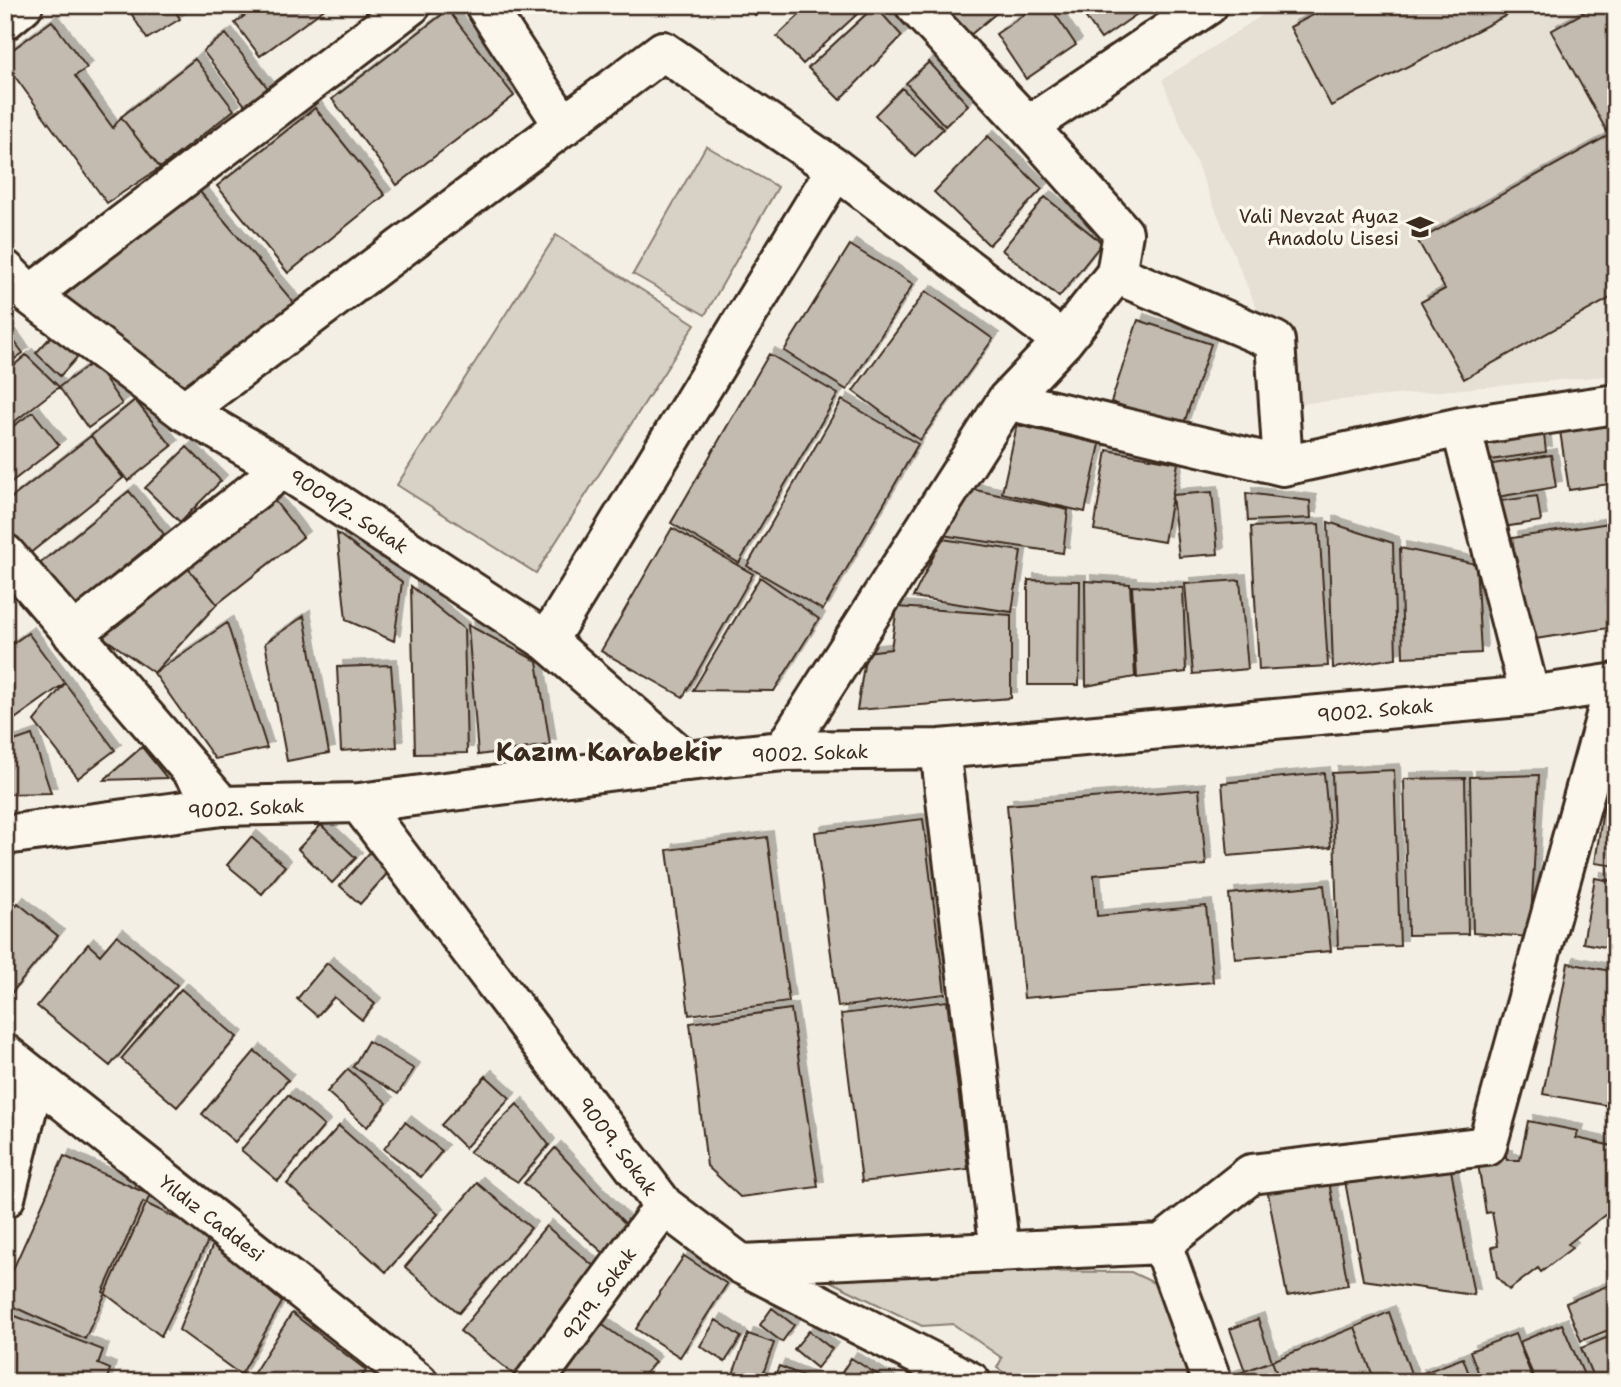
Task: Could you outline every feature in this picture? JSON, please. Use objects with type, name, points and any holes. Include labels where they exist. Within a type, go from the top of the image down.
[{"type":"street","points":[[5,20],[23,5]]},
{"type":"street","points":[[17,283],[411,5]]},
{"type":"street","points":[[485,5],[564,126]]},
{"type":"street","points":[[783,751],[1007,400],[1063,341],[1116,274],[1124,233],[915,5]]},
{"type":"street","points":[[1028,126],[1201,7]]},
{"type":"street","points":[[184,411],[663,51],[836,169],[1063,341]]},
{"type":"street","points":[[547,641],[836,169]]},
{"type":"street","points":[[1116,274],[1275,341],[1283,466]]},
{"type":"street","name":"9009/2. Sokak","points":[[17,283],[184,411],[283,468],[547,641],[686,761]]},
{"type":"street","points":[[1007,400],[1283,466],[1461,428],[1616,404]]},
{"type":"street","points":[[1461,428],[1530,696]]},
{"type":"street","points":[[73,634],[283,468]]},
{"type":"street","points":[[5,554],[222,806]]},
{"type":"street","points":[[741,1264],[1162,1244],[1251,1174],[1487,1146],[1616,683]]},
{"type":"street","name":"9002. Sokak","points":[[5,835],[222,806],[359,803],[783,751],[940,749],[1530,696],[1616,683]]},
{"type":"street","points":[[940,749],[1000,1252]]},
{"type":"street","name":"9009. Sokak","points":[[359,803],[664,1206],[741,1264],[971,1382]]},
{"type":"street","name":"Yıldız Caddesi","points":[[5,1054],[399,1376]]},
{"type":"street","points":[[5,1198],[35,1077]]},
{"type":"street","name":"9219. Sokak","points":[[534,1382],[664,1206]]},
{"type":"street","points":[[1162,1244],[1212,1382]]},
{"type":"shaded area","name":"Vali Nevzat Ayaz Anadolu Lisesi","points":[[1278,5],[1616,5],[1616,375],[1296,404],[1162,80]]},
{"type":"shaded area","points":[[706,146],[778,187],[705,315],[633,274]]},
{"type":"shaded area","points":[[556,235],[695,324],[536,573],[397,485]]},
{"type":"shaded area","points":[[807,1270],[1131,1272],[1167,1289],[1200,1382],[1018,1382],[997,1368],[1002,1358],[953,1324],[922,1326]]},
{"type":"building","points":[[126,5],[172,5],[180,19],[147,39]]},
{"type":"building","points":[[223,5],[242,5],[230,14]]},
{"type":"building","points":[[259,5],[330,5],[260,56],[235,23]]},
{"type":"building","points":[[747,5],[766,5],[755,15]]},
{"type":"building","points":[[810,5],[867,5],[803,64],[777,36]]},
{"type":"building","points":[[943,5],[1006,5],[969,36]]},
{"type":"building","points":[[1038,5],[1049,5],[1076,45],[1026,79],[996,34]]},
{"type":"building","points":[[1077,5],[1150,5],[1101,39]]},
{"type":"building","points":[[1332,5],[1502,5],[1507,15],[1331,106],[1290,27]]},
{"type":"building","points":[[1597,5],[1616,5],[1616,295],[1464,379],[1421,302],[1445,289],[1418,241],[1609,135],[1551,31]]},
{"type":"building","points":[[875,6],[902,36],[840,100],[808,68]]},
{"type":"building","points":[[448,10],[514,96],[397,185],[332,99]]},
{"type":"building","points":[[52,21],[87,68],[75,76],[113,128],[121,117],[160,168],[107,203],[5,63],[5,55]]},
{"type":"building","points":[[226,34],[270,91],[247,108],[203,51]]},
{"type":"building","points":[[195,59],[234,110],[160,168],[121,117]]},
{"type":"building","points":[[929,62],[968,105],[945,126],[906,83]]},
{"type":"building","points":[[902,88],[943,129],[915,156],[875,115]]},
{"type":"building","points":[[315,108],[385,195],[288,273],[217,186]]},
{"type":"building","points":[[988,136],[1042,189],[989,245],[934,192]]},
{"type":"building","points":[[195,186],[295,304],[174,402],[63,297]]},
{"type":"building","points":[[1045,197],[1102,243],[1059,297],[1002,250]]},
{"type":"building","points":[[850,245],[913,284],[847,390],[784,351]]},
{"type":"building","points":[[926,291],[993,339],[920,440],[853,391]]},
{"type":"building","points":[[1138,320],[1211,344],[1183,426],[1111,402]]},
{"type":"building","points":[[5,329],[23,353],[5,366]]},
{"type":"building","points":[[57,330],[81,353],[60,376],[36,353]]},
{"type":"building","points":[[769,354],[838,394],[739,563],[671,523]]},
{"type":"building","points":[[26,355],[59,387],[5,429],[5,373]]},
{"type":"building","points":[[93,362],[122,404],[88,428],[59,387]]},
{"type":"building","points":[[135,400],[172,446],[128,481],[91,436]]},
{"type":"building","points":[[842,400],[918,444],[823,610],[747,566]]},
{"type":"building","points":[[33,412],[59,445],[5,487],[5,432]]},
{"type":"building","points":[[1616,422],[1616,483],[1569,490],[1560,431]]},
{"type":"building","points":[[1017,425],[1100,444],[1085,512],[1002,493]]},
{"type":"building","points":[[1543,426],[1546,452],[1490,460],[1486,435]]},
{"type":"building","points":[[91,436],[123,478],[18,563],[5,547],[5,503]]},
{"type":"building","points":[[187,447],[221,481],[180,522],[145,488]]},
{"type":"building","points":[[1107,450],[1178,463],[1164,542],[1094,530]]},
{"type":"building","points":[[1551,455],[1556,487],[1491,498],[1486,465]]},
{"type":"building","points":[[971,489],[1068,510],[1063,553],[942,535]]},
{"type":"building","points":[[129,491],[164,534],[67,613],[32,570]]},
{"type":"building","points":[[1212,492],[1218,554],[1179,557],[1172,495]]},
{"type":"building","points":[[1246,493],[1310,501],[1311,518],[1248,521]]},
{"type":"building","points":[[1537,496],[1541,521],[1497,528],[1493,502]]},
{"type":"building","points":[[274,500],[303,537],[217,604],[188,568]]},
{"type":"building","points":[[1328,522],[1393,543],[1396,658],[1333,668]]},
{"type":"building","points":[[1616,522],[1616,627],[1528,640],[1512,538]]},
{"type":"building","points":[[1319,524],[1328,666],[1259,670],[1251,527]]},
{"type":"building","points":[[672,528],[753,574],[683,697],[601,651]]},
{"type":"building","points":[[337,533],[402,582],[394,641],[346,620]]},
{"type":"building","points":[[942,539],[1021,551],[1012,612],[913,597]]},
{"type":"building","points":[[1400,548],[1476,564],[1481,653],[1403,657]]},
{"type":"building","points":[[188,568],[217,604],[154,673],[100,635]]},
{"type":"building","points":[[760,577],[819,619],[774,691],[693,690]]},
{"type":"building","points":[[1028,580],[1080,581],[1079,685],[1028,685]]},
{"type":"building","points":[[1240,580],[1248,669],[1193,674],[1185,584]]},
{"type":"building","points":[[1085,581],[1130,584],[1135,677],[1086,686]]},
{"type":"building","points":[[411,586],[464,629],[467,753],[415,754]]},
{"type":"building","points":[[1132,586],[1183,588],[1186,672],[1137,678]]},
{"type":"building","points":[[897,607],[1011,615],[1011,698],[857,710],[866,652],[891,649]]},
{"type":"building","points":[[304,616],[329,753],[287,761],[265,643]]},
{"type":"building","points":[[227,623],[267,748],[215,759],[154,673]]},
{"type":"building","points":[[468,625],[537,661],[550,745],[478,755]]},
{"type":"building","points":[[28,633],[65,683],[5,726],[5,649]]},
{"type":"building","points":[[391,665],[397,747],[341,751],[337,667]]},
{"type":"building","points":[[65,683],[115,750],[78,778],[34,721]]},
{"type":"building","points":[[32,735],[51,793],[5,794],[5,744]]},
{"type":"building","points":[[142,747],[167,778],[104,780]]},
{"type":"building","points":[[1394,770],[1400,946],[1338,948],[1332,773]]},
{"type":"building","points":[[1609,770],[1616,771],[1616,866],[1595,863]]},
{"type":"building","points":[[1324,773],[1331,847],[1228,856],[1222,783]]},
{"type":"building","points":[[1539,775],[1530,937],[1473,933],[1470,777]]},
{"type":"building","points":[[1465,778],[1468,934],[1408,935],[1404,779]]},
{"type":"building","points":[[1199,789],[1206,865],[1094,875],[1097,916],[1206,906],[1213,982],[1024,998],[1007,805]]},
{"type":"building","points":[[923,819],[945,994],[838,1007],[815,832]]},
{"type":"building","points":[[321,825],[356,858],[332,883],[298,849]]},
{"type":"building","points":[[251,837],[285,866],[262,894],[227,865]]},
{"type":"building","points":[[767,837],[789,1002],[689,1015],[667,850]]},
{"type":"building","points":[[372,850],[392,868],[360,904],[340,886]]},
{"type":"building","points":[[1595,878],[1616,882],[1616,949],[1583,943]]},
{"type":"building","points":[[1324,885],[1331,951],[1235,959],[1229,894]]},
{"type":"building","points":[[18,903],[58,936],[9,996],[5,993],[5,919]]},
{"type":"building","points":[[117,935],[177,985],[110,1066],[37,1006],[88,944],[100,955]]},
{"type":"building","points":[[327,963],[375,1004],[362,1020],[334,997],[317,1016],[297,999]]},
{"type":"building","points":[[1568,963],[1616,972],[1616,1107],[1543,1094]]},
{"type":"building","points":[[181,989],[237,1037],[177,1107],[121,1059]]},
{"type":"building","points":[[947,1001],[968,1169],[862,1182],[841,1014]]},
{"type":"building","points":[[791,1009],[818,1187],[740,1197],[707,1166],[690,1023]]},
{"type":"building","points":[[368,1041],[414,1069],[398,1094],[353,1067]]},
{"type":"building","points":[[255,1051],[288,1080],[235,1142],[202,1114]]},
{"type":"building","points":[[348,1069],[387,1103],[367,1127],[327,1092]]},
{"type":"building","points":[[486,1076],[510,1098],[465,1148],[441,1125]]},
{"type":"building","points":[[5,1088],[13,1092],[5,1110]]},
{"type":"building","points":[[288,1095],[324,1126],[278,1181],[241,1150]]},
{"type":"building","points":[[517,1104],[549,1145],[518,1182],[469,1152]]},
{"type":"building","points":[[1528,1121],[1578,1131],[1576,1138],[1613,1146],[1616,1139],[1616,1214],[1614,1216],[1610,1211],[1568,1244],[1572,1248],[1541,1272],[1538,1268],[1509,1290],[1497,1277],[1492,1247],[1498,1246],[1492,1212],[1486,1213],[1477,1158],[1506,1156],[1507,1160],[1520,1160]]},
{"type":"building","points":[[405,1122],[442,1151],[421,1177],[384,1149]]},
{"type":"building","points":[[339,1126],[438,1214],[386,1272],[287,1184]]},
{"type":"building","points":[[555,1148],[631,1230],[607,1256],[524,1183]]},
{"type":"building","points":[[64,1156],[150,1195],[85,1339],[5,1303],[5,1287]]},
{"type":"building","points":[[1449,1159],[1474,1295],[1363,1280],[1343,1170]]},
{"type":"building","points":[[1327,1171],[1348,1285],[1287,1296],[1266,1182]]},
{"type":"building","points":[[477,1183],[531,1228],[459,1313],[405,1267]]},
{"type":"building","points":[[143,1202],[211,1235],[161,1336],[103,1292]]},
{"type":"building","points":[[546,1226],[603,1274],[518,1378],[460,1331]]},
{"type":"building","points":[[213,1244],[282,1302],[241,1375],[179,1330]]},
{"type":"building","points":[[684,1256],[727,1284],[680,1357],[636,1329]]},
{"type":"building","points":[[1609,1285],[1616,1301],[1616,1327],[1581,1341],[1566,1303]]},
{"type":"building","points":[[772,1308],[794,1325],[782,1342],[760,1325]]},
{"type":"building","points":[[5,1312],[103,1350],[98,1364],[110,1369],[106,1382],[30,1382],[5,1372]]},
{"type":"building","points":[[1389,1312],[1414,1382],[1375,1382],[1355,1327]]},
{"type":"building","points":[[292,1313],[366,1370],[358,1382],[248,1382]]},
{"type":"building","points":[[590,1316],[655,1362],[638,1382],[544,1382]]},
{"type":"building","points":[[1258,1319],[1272,1361],[1245,1371],[1230,1329]]},
{"type":"building","points":[[716,1320],[741,1337],[725,1362],[700,1346]]},
{"type":"building","points":[[1562,1324],[1587,1382],[1536,1382],[1519,1342]]},
{"type":"building","points":[[1355,1327],[1375,1382],[1280,1382],[1272,1361]]},
{"type":"building","points":[[809,1331],[832,1349],[817,1368],[794,1349]]},
{"type":"building","points":[[748,1334],[774,1343],[760,1382],[730,1382]]},
{"type":"building","points":[[1515,1334],[1534,1382],[1482,1382],[1470,1351]]},
{"type":"building","points":[[1616,1334],[1616,1382],[1595,1382],[1581,1348]]},
{"type":"building","points":[[851,1358],[889,1382],[836,1382]]},
{"type":"building","points":[[1463,1358],[1472,1382],[1421,1382],[1418,1375]]},
{"type":"building","points":[[1272,1361],[1280,1382],[1224,1382],[1223,1379]]},
{"type":"building","points":[[779,1366],[818,1382],[772,1382]]},
{"type":"place","name":"Vali Nevzat Ayaz Anadolu Lisesi","points":[[1420,227]]},
{"type":"district","name":"Kazım Karabekir","points":[[609,752]]}]
